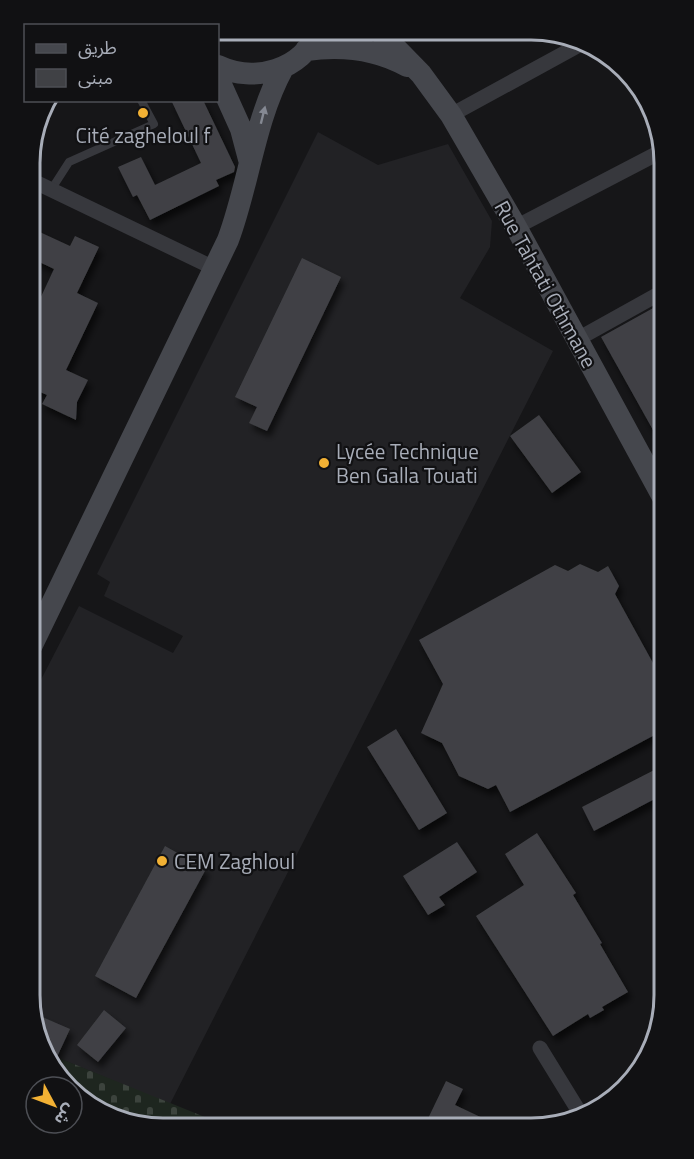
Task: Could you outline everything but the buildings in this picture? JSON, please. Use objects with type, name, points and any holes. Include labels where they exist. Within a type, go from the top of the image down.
[{"type":"main road","points":[[219,66],[251,75],[267,73],[283,68],[306,50],[312,40]]},
{"type":"main road","name":"Rue Tahtati Othmane","points":[[388,40],[421,74],[451,116],[516,227],[654,480]]},
{"type":"main road","points":[[306,50],[330,47],[362,50],[400,62],[421,74]]},
{"type":"main road","points":[[40,629],[216,268],[238,214],[266,104],[283,68]]},
{"type":"main road","points":[[219,80],[241,129],[250,165]]},
{"type":"street","points":[[451,116],[573,48]]},
{"type":"street","points":[[516,227],[653,156]]},
{"type":"street","points":[[40,184],[216,268]]},
{"type":"street","points":[[576,340],[654,297]]},
{"type":"street","points":[[540,1048],[578,1109]]},
{"type":"lane","points":[[51,190],[69,162],[153,124],[142,102]]},
{"type":"shaded area","points":[[318,132],[378,165],[448,144],[492,221],[490,247],[460,298],[553,351],[170,1104],[57,1057],[43,1020],[40,996],[40,682],[79,606],[173,653],[183,636],[104,596],[110,582],[97,574]]},
{"type":"green space","points":[[57,1057],[207,1118],[163,1118],[131,1114],[116,1109],[88,1093],[84,1090],[84,1075],[69,1075]]},
{"type":"place","name":"Cité zagheloul f","points":[[143,113]]},
{"type":"place","name":"Lycée Technique Ben Galla Touati","points":[[324,463]]},
{"type":"place","name":"CEM Zaghloul","points":[[162,861]]}]
